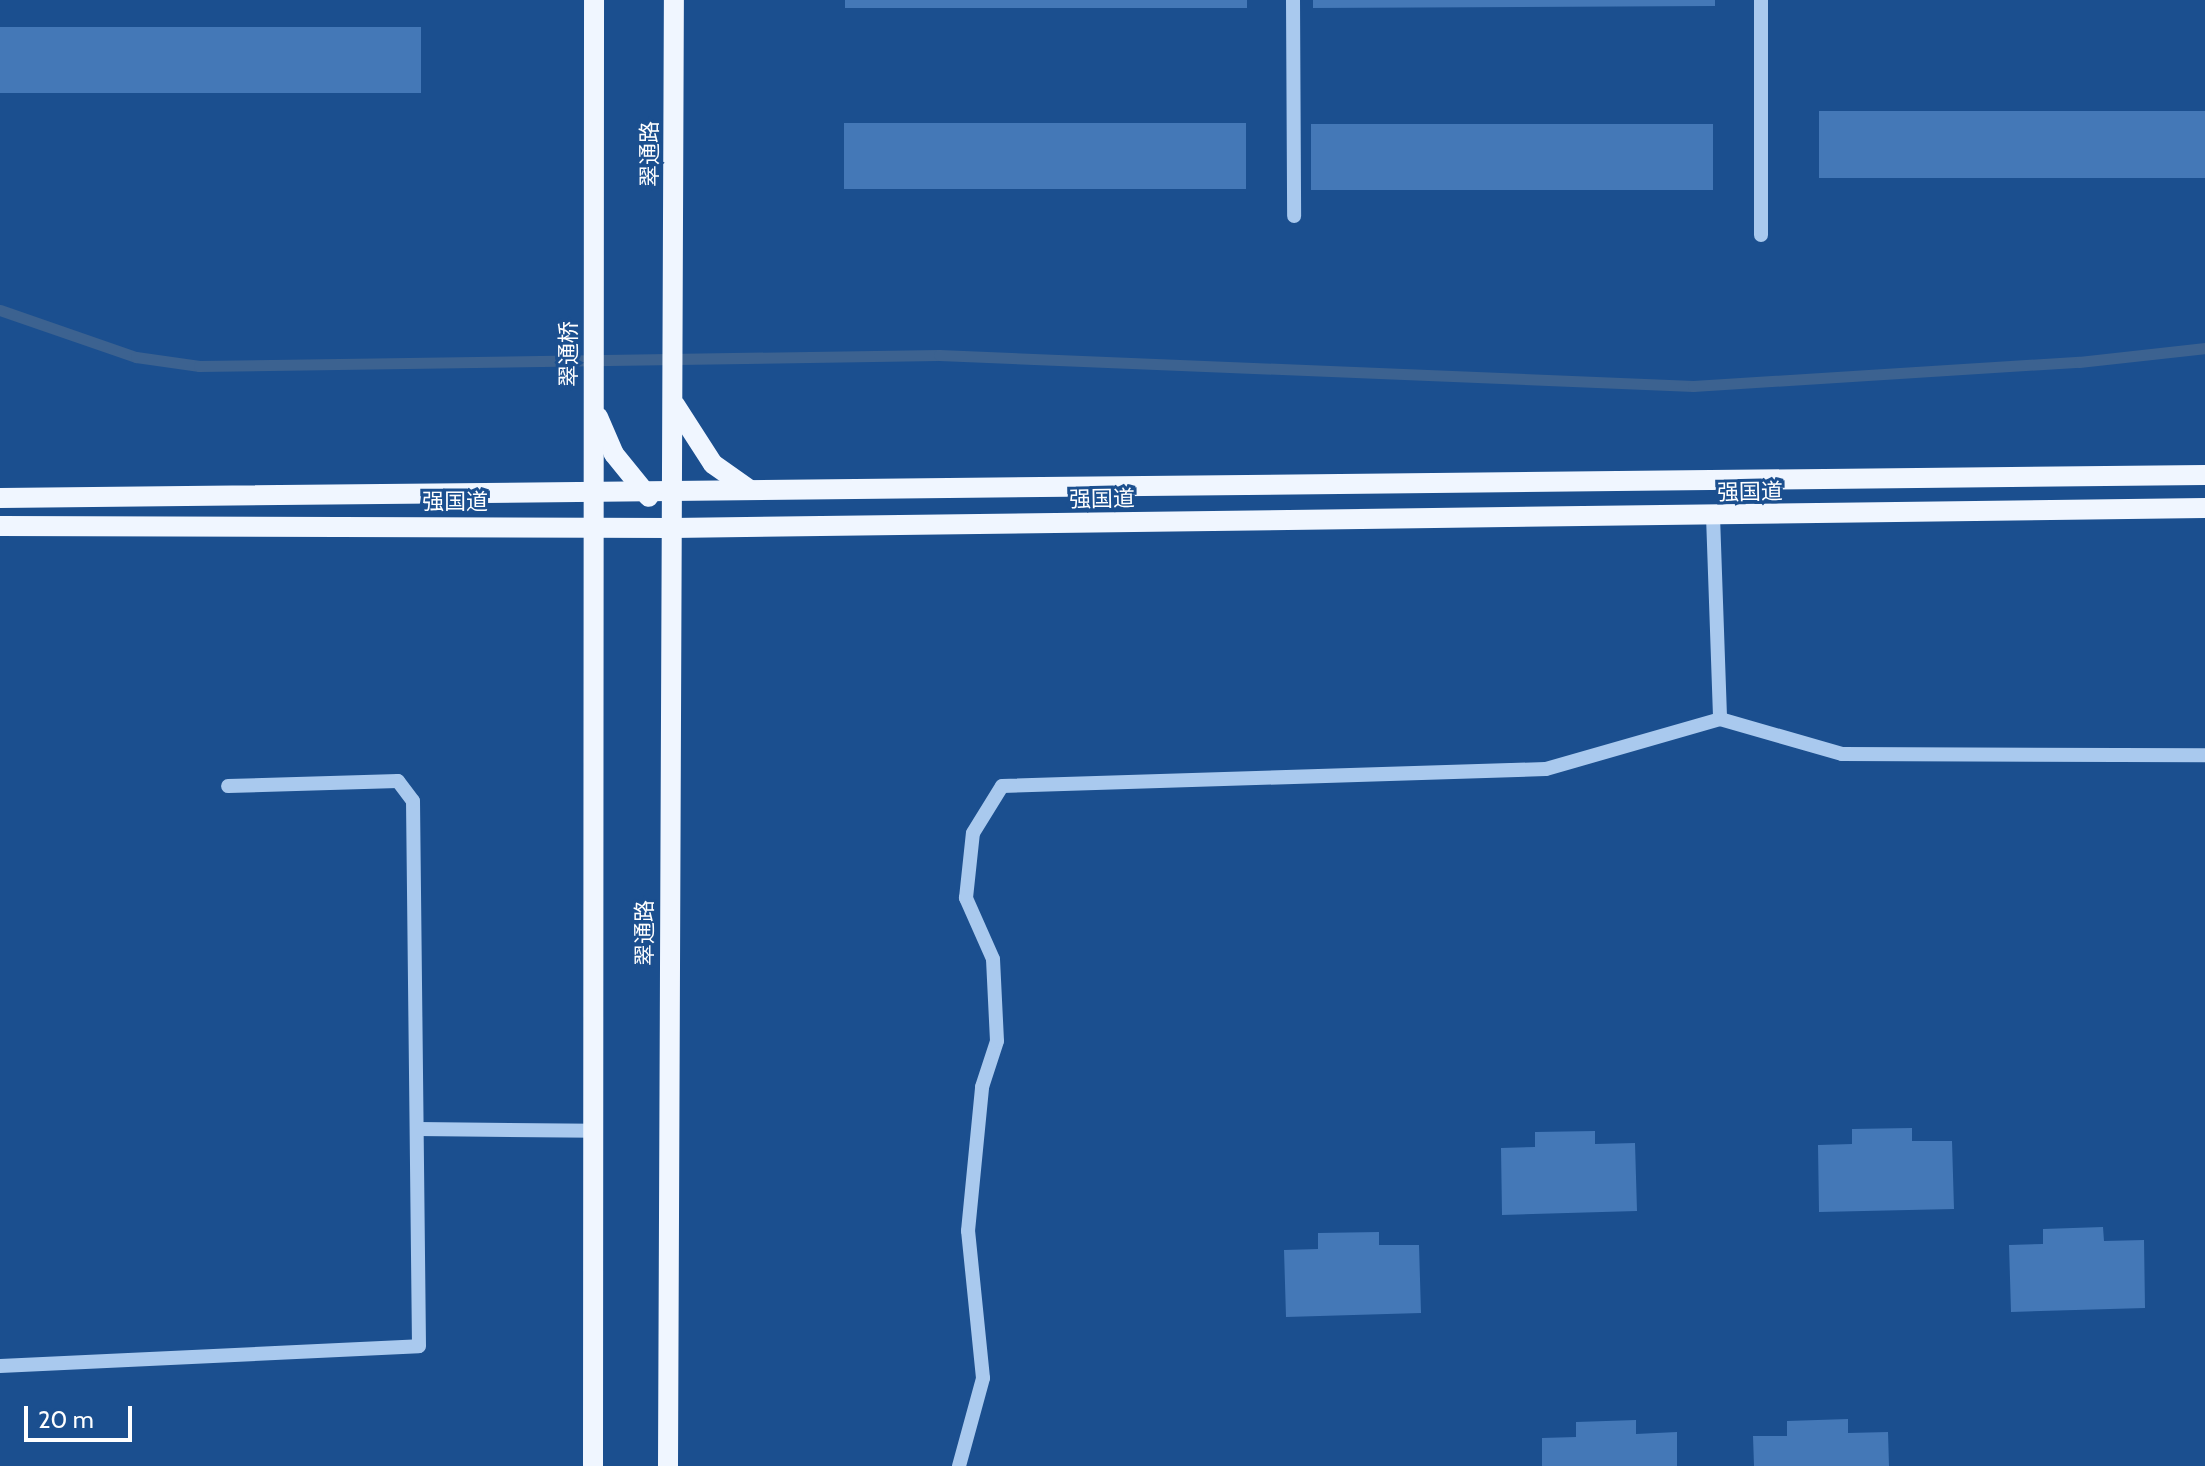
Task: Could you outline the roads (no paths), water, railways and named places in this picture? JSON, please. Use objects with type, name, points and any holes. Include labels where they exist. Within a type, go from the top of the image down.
[{"type":"main road","name":"翠通桥","points":[[593,401],[594,0]]},
{"type":"main road","name":"翠通路","points":[[668,1466],[674,0]]},
{"type":"main road","points":[[672,400],[713,464],[750,490]]},
{"type":"main road","points":[[593,401],[608,444],[642,491],[672,510]]},
{"type":"main road","points":[[593,401],[593,1466]]},
{"type":"main road","name":"强国道","points":[[0,526],[592,527],[750,490],[2205,475]]},
{"type":"main road","name":"强国道","points":[[0,498],[642,491]]},
{"type":"main road","name":"强国道","points":[[672,510],[751,527],[2205,508]]},
{"type":"street","points":[[1293,0],[1294,216]]},
{"type":"street","points":[[1761,0],[1761,235]]},
{"type":"street","points":[[1713,516],[1720,719]]},
{"type":"street","points":[[959,1466],[983,1378],[968,1231],[982,1087],[997,1041],[993,959],[966,898],[973,833],[1002,786],[1546,769],[1720,719],[1842,754],[2205,755]]},
{"type":"street","points":[[0,1366],[419,1346],[413,801],[398,781],[228,786]]},
{"type":"street","points":[[417,1129],[594,1131]]},
{"type":"waterway","points":[[0,310],[136,357],[199,366],[939,355],[1693,386],[2079,362],[2205,348]]}]
